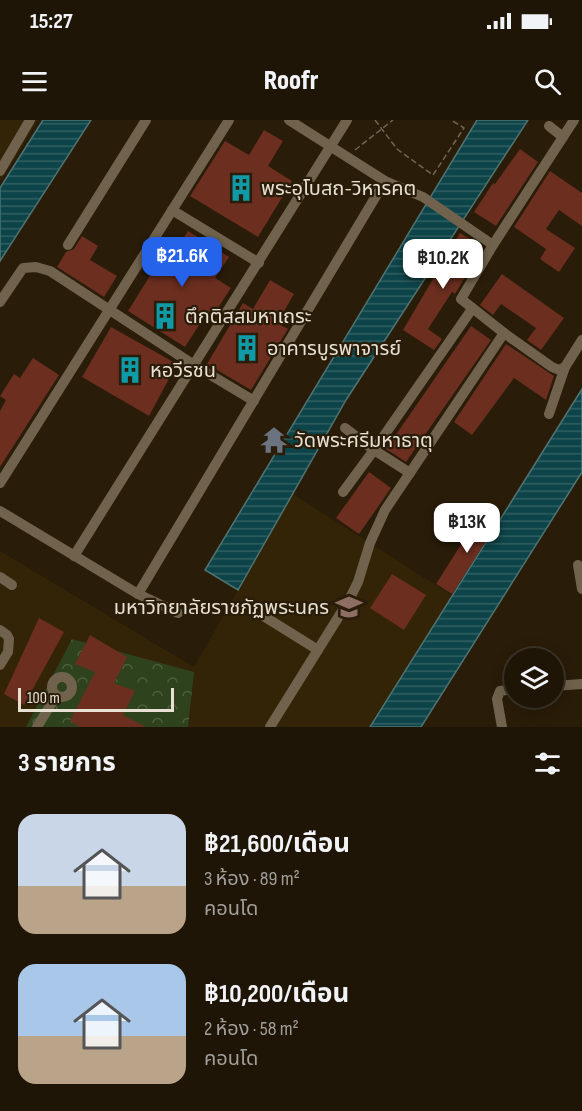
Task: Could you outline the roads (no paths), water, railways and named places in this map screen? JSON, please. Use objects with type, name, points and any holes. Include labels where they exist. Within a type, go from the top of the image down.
[{"type":"street","points":[[0,171],[30,120]]},
{"type":"street","points":[[68,245],[146,120]]},
{"type":"street","points":[[0,483],[229,120]]},
{"type":"street","points":[[289,120],[385,181],[423,197],[493,245]]},
{"type":"street","points":[[74,556],[347,120]]},
{"type":"street","points":[[565,367],[559,370],[552,368],[461,299],[574,120]]},
{"type":"street","points":[[549,126],[563,137]]},
{"type":"street","points":[[138,594],[385,181]]},
{"type":"street","points":[[172,210],[259,263]]},
{"type":"street","points":[[0,302],[23,268],[36,267],[50,272],[254,401]]},
{"type":"street","points":[[343,492],[472,309]]},
{"type":"street","points":[[270,727],[358,582],[370,543],[385,510],[504,333]]},
{"type":"street","points":[[549,414],[565,367],[582,340]]},
{"type":"street","points":[[345,428],[410,473]]},
{"type":"street","points":[[0,511],[138,594],[178,613]]},
{"type":"street","points":[[578,565],[582,589]]},
{"type":"street","points":[[0,577],[12,585]]},
{"type":"street","points":[[265,617],[318,650]]},
{"type":"street","points":[[0,630],[9,639],[8,651],[0,665]]},
{"type":"street","points":[[564,685],[582,684]]},
{"type":"street","points":[[502,727],[497,699],[500,691],[504,690]]},
{"type":"street","points":[[37,727],[56,696]]},
{"type":"water","points":[[43,120],[91,120],[0,261],[0,188]]},
{"type":"water","points":[[477,120],[528,120],[346,400],[238,590],[205,570]]},
{"type":"water","points":[[582,389],[582,472],[421,727],[370,727]]},
{"type":"place","name":"พระอุโบสถ-วิหารคต","points":[[241,188]]},
{"type":"place","name":"ตึกติสสมหาเถระ","points":[[165,316]]},
{"type":"place","name":"อาคารบูรพาจารย์","points":[[247,348]]},
{"type":"place","name":"หอวีรชน","points":[[130,370]]},
{"type":"place","name":"วัดพระศรีมหาธาตุ","points":[[274,440]]},
{"type":"place","name":"มหาวิทยาลัยราชภัฏพระนคร","points":[[349,607]]}]
